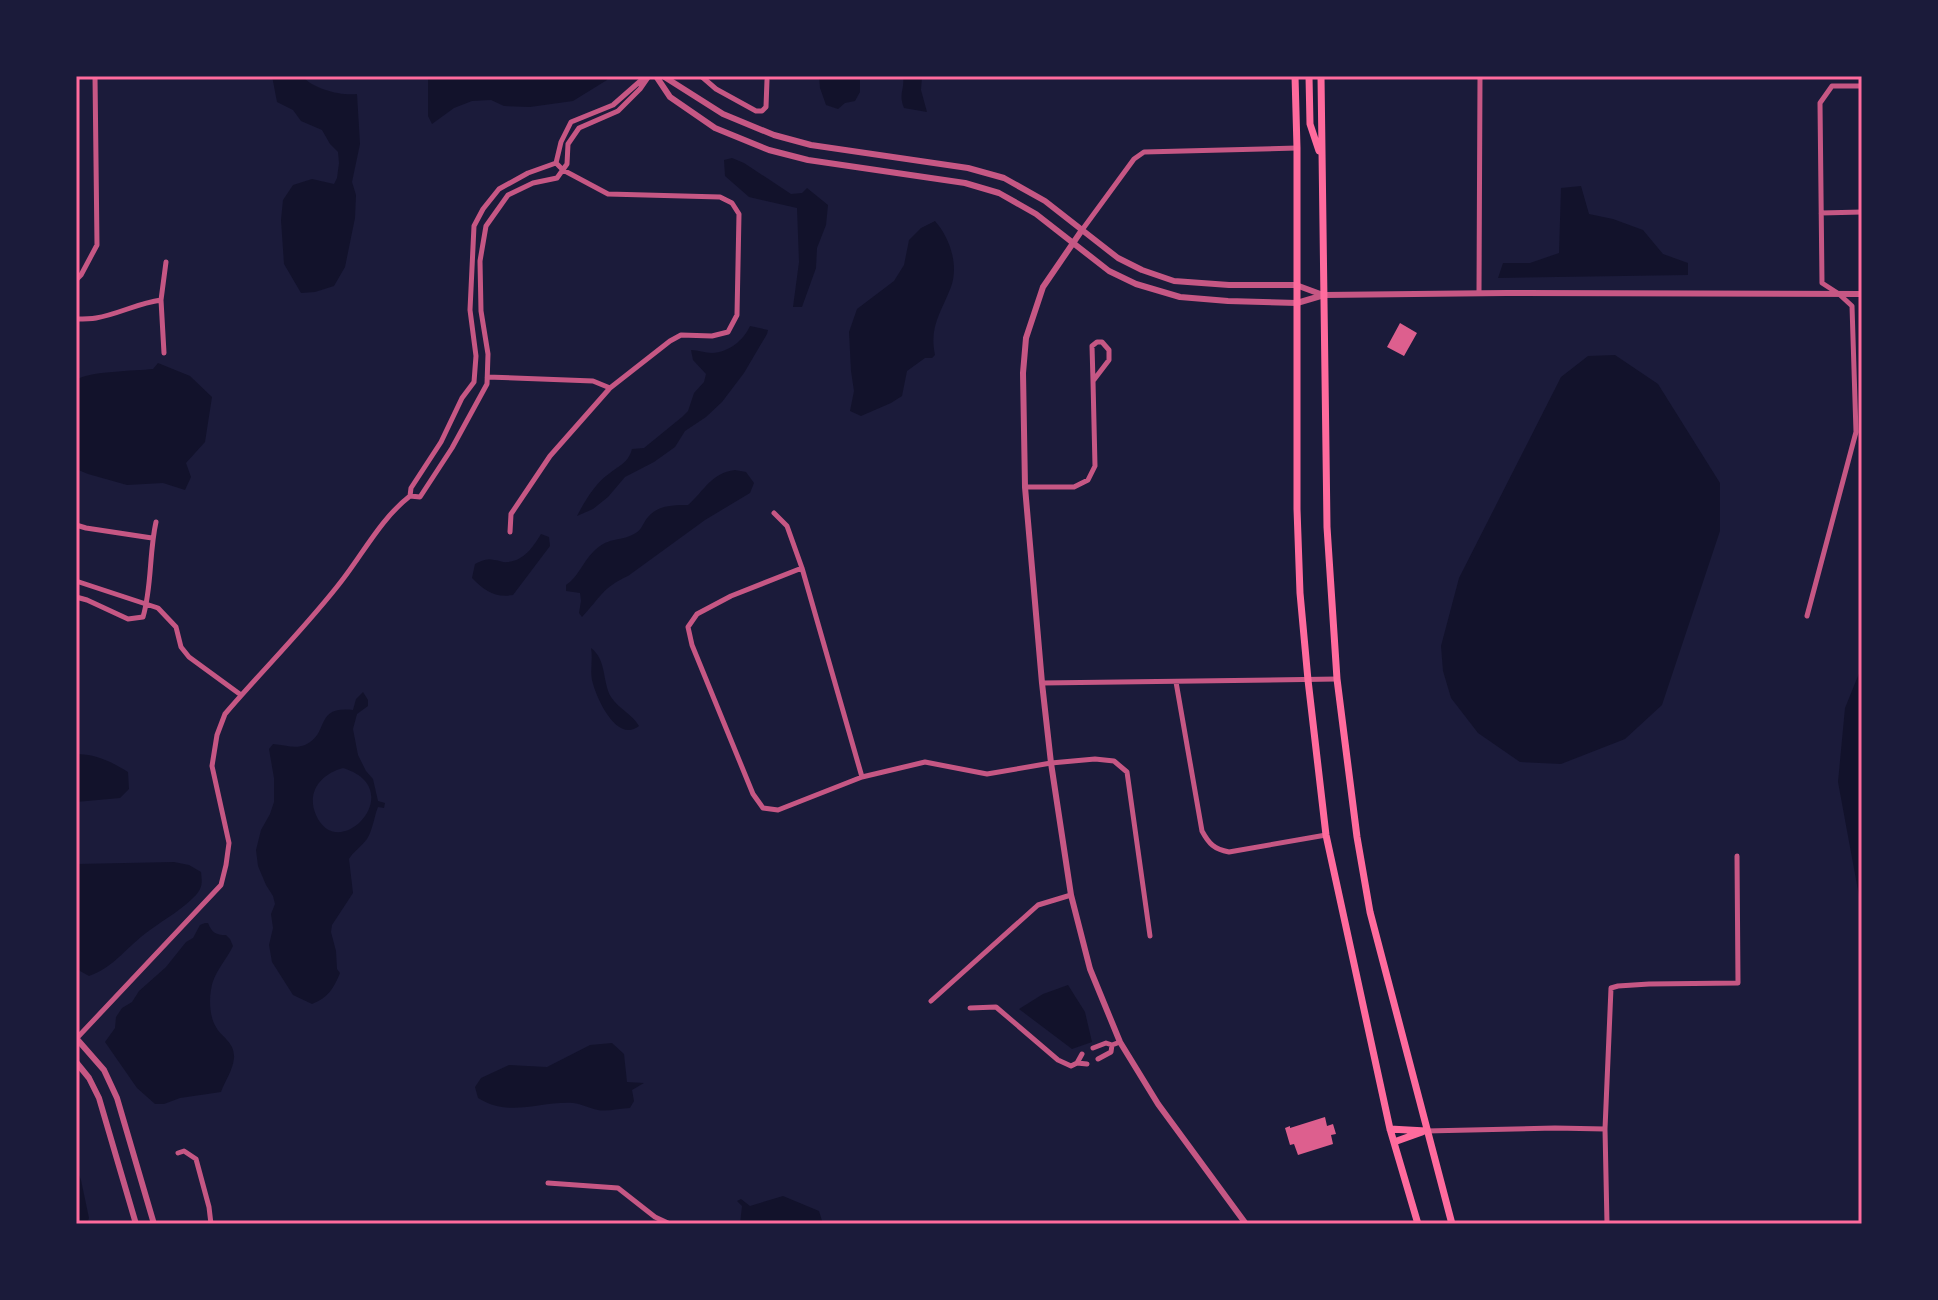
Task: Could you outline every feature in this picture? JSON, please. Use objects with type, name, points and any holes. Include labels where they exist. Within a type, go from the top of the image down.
[{"type":"main road","points":[[1295,76],[1298,523],[1300,593],[1308,680],[1326,835],[1390,1129],[1418,1224]]},
{"type":"main road","points":[[1309,76],[1310,124],[1321,157]]},
{"type":"main road","points":[[1321,76],[1327,527],[1337,679],[1370,912],[1452,1224]]},
{"type":"main road","points":[[1390,1129],[1426,1131]]},
{"type":"main road","points":[[1394,1142],[1426,1131]]},
{"type":"street","points":[[76,280],[97,245],[95,76]]},
{"type":"street","points":[[556,163],[561,142],[571,122],[613,105],[648,76]]},
{"type":"street","points":[[410,496],[420,497],[452,448],[487,384],[488,354],[481,311],[480,261],[486,226],[508,195],[533,183],[557,178],[567,164],[568,144],[579,128],[618,111],[648,76]]},
{"type":"street","points":[[656,76],[670,97],[715,128],[769,150],[808,160],[965,183],[999,193],[1036,214],[1109,271],[1136,284],[1180,297],[1297,303],[1324,295],[1862,294]]},
{"type":"street","points":[[663,76],[723,114],[774,135],[811,145],[968,168],[1004,178],[1045,201],[1118,258],[1174,281],[1296,285],[1324,295]]},
{"type":"street","points":[[701,76],[716,89],[756,111],[766,107],[767,80]]},
{"type":"street","points":[[1479,293],[1480,76]]},
{"type":"street","points":[[1807,616],[1856,432],[1852,306],[1822,283],[1820,103],[1832,86],[1862,86]]},
{"type":"street","points":[[1246,1224],[1158,1104],[1120,1042],[1090,969],[1071,895],[1042,683],[1025,487],[1023,373],[1026,338],[1043,287],[1134,159],[1144,152],[1297,148]]},
{"type":"street","points":[[510,532],[511,514],[550,456],[610,388],[670,341],[681,335],[712,336],[728,332],[737,315],[739,214],[732,203],[720,197],[608,194],[563,170],[556,163]]},
{"type":"street","points":[[154,1224],[117,1098],[104,1070],[76,1039],[221,885],[229,843],[212,766],[219,725],[241,695],[325,602],[393,511],[410,496],[411,488],[474,382],[476,356],[470,310],[474,226],[499,189],[528,173],[556,163]]},
{"type":"street","points":[[1821,213],[1862,212]]},
{"type":"street","points":[[164,353],[161,300],[166,262]]},
{"type":"street","points":[[1180,297],[1184,282]]},
{"type":"street","points":[[76,319],[96,318],[161,300]]},
{"type":"street","points":[[1025,487],[1074,487],[1088,480],[1095,466],[1092,346],[1102,342],[1109,350],[1109,360],[1093,381]]},
{"type":"street","points":[[487,377],[593,381],[610,388]]},
{"type":"street","points":[[441,442],[452,448]]},
{"type":"street","points":[[774,513],[787,526],[802,568],[862,777]]},
{"type":"street","points":[[76,597],[128,619],[143,617],[156,522]]},
{"type":"street","points":[[76,525],[152,538]]},
{"type":"street","points":[[802,568],[731,596],[697,614],[688,627],[692,645],[753,794],[763,808],[778,810],[862,777],[925,762],[987,774],[1051,763],[1095,759],[1114,761],[1127,772],[1150,936]]},
{"type":"street","points":[[76,581],[158,608],[176,627],[181,647],[189,657],[241,695]]},
{"type":"street","points":[[1042,683],[1337,679]]},
{"type":"street","points":[[1176,682],[1202,831],[1209,844],[1217,850],[1229,852],[1326,835]]},
{"type":"street","points":[[1607,1224],[1605,1129],[1611,988],[1649,984],[1738,983],[1737,856]]},
{"type":"street","points":[[931,1001],[1038,905],[1071,895]]},
{"type":"street","points":[[970,1008],[996,1007],[1058,1060],[1071,1066],[1087,1064]]},
{"type":"street","points":[[1093,1048],[1120,1042]]},
{"type":"street","points":[[1098,1059],[1111,1052],[1112,1045]]},
{"type":"street","points":[[1077,1063],[1082,1054]]},
{"type":"street","points":[[76,1062],[99,1098],[136,1224]]},
{"type":"street","points":[[1426,1131],[1605,1129]]},
{"type":"street","points":[[178,1153],[184,1151],[196,1159],[211,1224]]},
{"type":"street","points":[[548,1183],[618,1188],[655,1217],[670,1224]]},
{"type":"shaded area","points":[[272,76],[302,76],[328,91],[357,94],[360,144],[352,182],[356,195],[355,218],[345,267],[334,286],[315,292],[301,293],[284,264],[283,200],[293,185],[312,179],[334,184],[338,152],[322,130],[301,121],[293,110],[277,102]]},
{"type":"shaded area","points":[[428,76],[608,76],[607,80],[573,101],[530,107],[504,106],[491,100],[472,101],[454,108],[432,124],[428,116]]},
{"type":"shaded area","points":[[819,76],[860,76],[860,92],[855,101],[845,103],[838,109],[826,105]]},
{"type":"shaded area","points":[[903,76],[922,76],[921,90],[927,112],[904,108]]},
{"type":"shaded area","points":[[732,158],[791,194],[802,193],[807,188],[828,205],[826,225],[817,248],[816,268],[802,307],[793,307],[799,262],[797,208],[749,197],[725,176],[724,160]]},
{"type":"shaded area","points":[[1581,186],[1589,214],[1643,230],[1663,254],[1688,263],[1688,275],[1498,278],[1503,263],[1530,263],[1559,253],[1561,188]]},
{"type":"shaded area","points":[[935,221],[949,244],[954,270],[951,287],[935,328],[935,355],[907,371],[902,396],[861,416],[850,411],[854,391],[849,332],[857,309],[894,281],[904,265],[909,240],[921,228]]},
{"type":"shaded area","points":[[750,326],[768,330],[767,334],[722,402],[685,431],[675,447],[625,477],[608,497],[577,516],[595,487],[626,461],[632,449],[644,448],[688,411],[694,393],[704,382],[706,374],[693,360],[691,350],[712,353],[730,348]]},
{"type":"shaded area","points":[[1615,355],[1658,384],[1720,483],[1720,531],[1662,705],[1625,739],[1561,764],[1520,762],[1478,733],[1451,698],[1443,671],[1441,646],[1459,578],[1561,377],[1588,356]]},
{"type":"shaded area","points":[[158,363],[190,376],[212,397],[205,442],[186,463],[191,477],[185,490],[163,483],[127,485],[76,469],[76,380],[101,373],[153,369]]},
{"type":"shaded area","points":[[735,470],[746,472],[754,483],[750,493],[705,520],[613,584],[582,617],[579,613],[580,593],[566,591],[566,585],[598,547],[635,533],[656,510],[688,505],[714,478]]},
{"type":"shaded area","points":[[541,534],[549,537],[550,546],[513,595],[491,592],[472,578],[475,564],[491,559],[505,562],[518,559]]},
{"type":"shaded area","points":[[591,648],[600,658],[611,697],[639,726],[631,730],[623,729],[603,707],[592,680]]},
{"type":"shaded area","points":[[1862,666],[1862,912],[1838,782],[1845,708]]},
{"type":"shaded area","points":[[363,692],[368,700],[368,706],[357,714],[353,729],[358,755],[373,779],[378,801],[385,803],[384,808],[378,807],[367,839],[349,859],[353,893],[332,925],[331,932],[340,973],[330,992],[312,1004],[293,995],[272,962],[269,945],[273,928],[271,914],[275,904],[258,866],[256,850],[274,802],[269,749],[273,744],[305,745],[318,734],[327,716],[332,712],[353,710],[356,699]],"holes":[[[343,768],[362,778],[371,791],[370,806],[363,818],[352,828],[339,832],[326,828],[313,807],[314,792],[322,779]]]},
{"type":"shaded area","points":[[76,754],[104,759],[128,772],[129,789],[120,798],[76,802]]},
{"type":"shaded area","points":[[174,862],[201,872],[202,884],[196,895],[106,968],[89,976],[80,971],[76,966],[76,864]]},
{"type":"shaded area","points":[[205,923],[215,933],[226,935],[233,946],[214,978],[210,999],[214,1023],[234,1053],[231,1071],[221,1092],[155,1104],[137,1088],[105,1042],[115,1028],[116,1017],[122,1008],[132,1002]]},
{"type":"shaded area","points":[[1068,985],[1085,1012],[1092,1042],[1072,1049],[1019,1009],[1043,994]]},
{"type":"shaded area","points":[[612,1043],[624,1054],[627,1082],[644,1083],[632,1090],[634,1101],[630,1108],[602,1110],[561,1103],[513,1108],[490,1104],[478,1098],[475,1087],[481,1078],[509,1065],[547,1067],[590,1045]]},
{"type":"shaded area","points":[[76,1168],[89,1218],[87,1224],[76,1224]]},
{"type":"shaded area","points":[[783,1196],[819,1211],[823,1224],[740,1224],[742,1206],[737,1201],[741,1199],[750,1206]]},
{"type":"building","points":[[1400,323],[1417,333],[1404,356],[1387,347]]},
{"type":"building","points":[[1325,1117],[1327,1126],[1333,1124],[1336,1134],[1331,1135],[1333,1144],[1298,1155],[1294,1144],[1290,1145],[1285,1128]]}]
